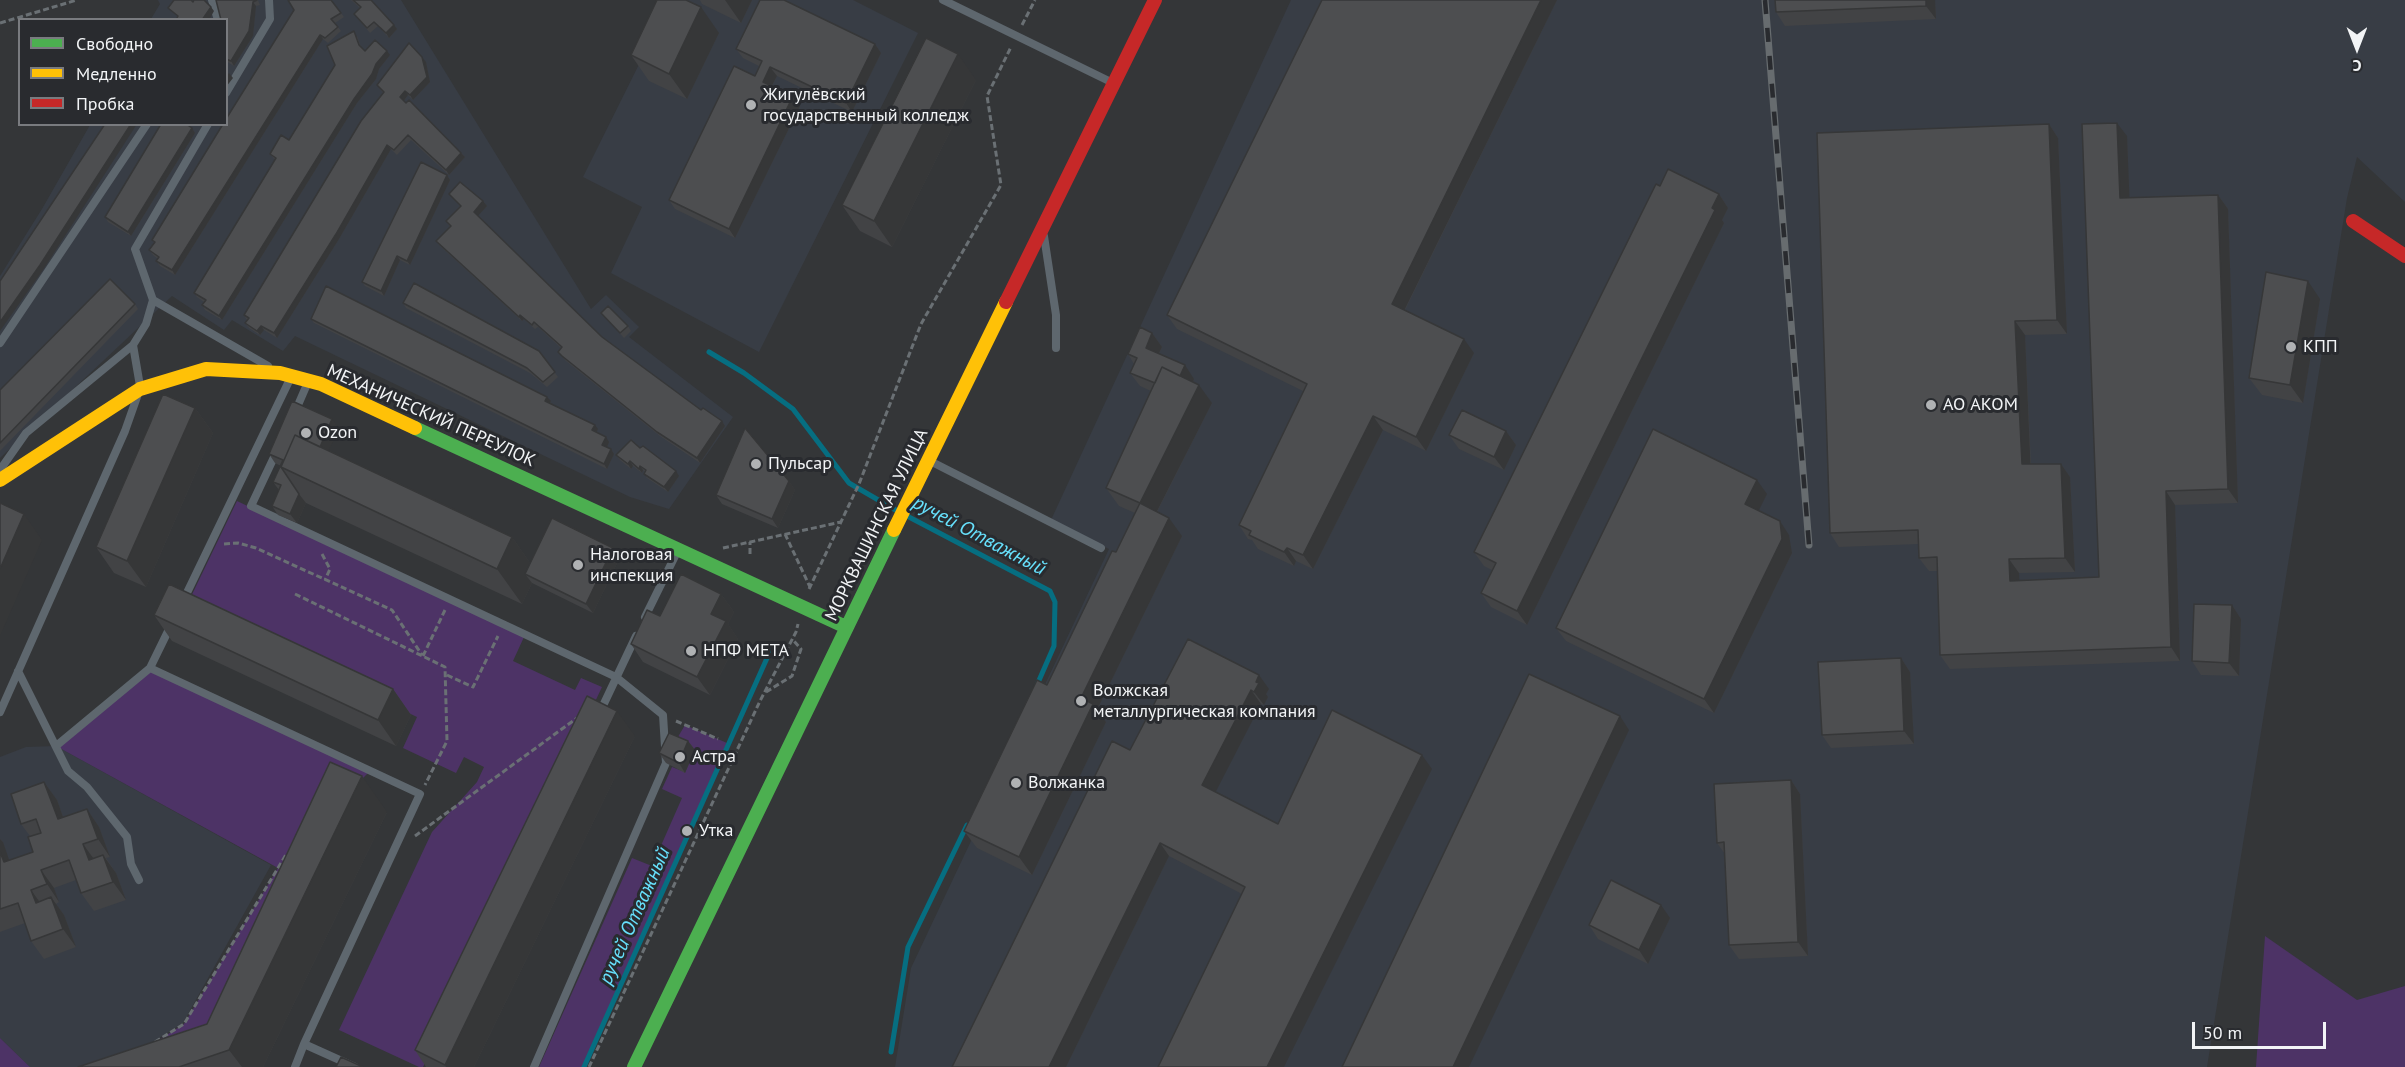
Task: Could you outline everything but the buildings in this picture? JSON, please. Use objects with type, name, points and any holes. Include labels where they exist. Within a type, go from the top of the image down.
[{"type":"street","name":"МОРКВАШИНСКАЯ УЛИЦА","points":[[634,1067],[846,627],[1155,0]]},
{"type":"street","points":[[2352,221],[2405,256]]},
{"type":"street","name":"МЕХАНИЧЕСКИЙ ПЕРЕУЛОК","points":[[0,480],[140,389],[206,369],[285,375],[321,384],[846,627]]},
{"type":"lane","points":[[212,0],[217,18]]},
{"type":"lane","points":[[228,90],[270,19],[269,0]]},
{"type":"lane","points":[[943,0],[1114,84]]},
{"type":"lane","points":[[0,343],[146,126]]},
{"type":"lane","points":[[0,470],[26,434],[133,345],[146,324],[153,300],[135,249],[207,126]]},
{"type":"lane","points":[[1042,229],[1056,315],[1056,348]]},
{"type":"lane","points":[[153,300],[285,375],[180,607]]},
{"type":"lane","points":[[0,712],[125,431],[140,389],[133,345]]},
{"type":"lane","points":[[290,423],[309,381]]},
{"type":"lane","points":[[280,444],[251,506],[616,677],[663,716],[666,763],[534,1067]]},
{"type":"lane","points":[[928,460],[1101,548]]},
{"type":"lane","points":[[597,717],[678,548]]},
{"type":"lane","points":[[56,746],[150,668],[175,617]]},
{"type":"lane","points":[[150,668],[420,794],[295,1067]]},
{"type":"lane","points":[[18,671],[68,771],[87,787],[127,837],[132,864],[139,880]]},
{"type":"lane","points":[[304,1044],[355,1067]]},
{"type":"path","points":[[0,23],[77,0]]},
{"type":"path","points":[[589,1067],[764,693],[796,632],[801,606],[859,484],[921,324],[1001,185],[987,96],[1035,0]]},
{"type":"path","points":[[721,548],[841,522]]},
{"type":"path","points":[[785,534],[810,587]]},
{"type":"path","points":[[750,542],[750,554]]},
{"type":"path","points":[[210,545],[238,543],[256,548],[392,610],[423,656]]},
{"type":"path","points":[[325,580],[330,569],[318,549],[329,554]]},
{"type":"path","points":[[295,594],[445,667],[447,741],[420,794]]},
{"type":"path","points":[[423,656],[445,610]]},
{"type":"path","points":[[446,674],[473,687],[499,636],[488,631]]},
{"type":"path","points":[[764,693],[792,676],[801,649],[792,640]]},
{"type":"path","points":[[394,852],[580,716]]},
{"type":"path","points":[[663,716],[718,739]]},
{"type":"path","points":[[154,1042],[184,1024],[289,849]]},
{"type":"shaded area","points":[[158,0],[401,0],[591,309],[606,295],[639,327],[629,337],[733,417],[669,509],[630,497],[295,336],[283,351],[232,320],[224,330],[172,296],[0,458],[0,276],[89,126],[228,126],[228,18],[152,18],[160,4]]},
{"type":"shaded area","name":"Жигулёвский государственный колледж","points":[[671,0],[853,0],[918,33],[759,352],[611,273],[642,207],[583,177]]},
{"type":"shaded area","points":[[1291,0],[2405,0],[2405,202],[2357,157],[2347,198],[2207,1067],[895,1067],[911,968],[1109,549],[1051,520]]},
{"type":"shaded area","points":[[237,501],[524,637],[513,661],[575,690],[581,678],[602,687],[423,1067],[339,1030],[432,832],[477,782],[484,767],[464,757],[456,773],[403,748],[417,717],[186,607]]},
{"type":"shaded area","points":[[150,668],[370,771],[345,796],[232,1060],[116,1067],[184,1024],[278,868],[56,746]]},
{"type":"shaded area","points":[[685,725],[727,743],[584,1067],[539,1067],[632,858],[652,866],[682,798],[662,789],[672,767],[685,772],[675,742]]},
{"type":"shaded area","points":[[56,746],[271,865],[183,1023],[113,1067],[30,1067],[0,1038],[0,757],[26,747]]},
{"type":"shaded area","points":[[2265,936],[2357,1000],[2405,986],[2405,1067],[2256,1067]]},
{"type":"shaded area","points":[[0,1038],[30,1067],[0,1067]]},
{"type":"waterway","name":"ручей Отважный","points":[[709,352],[744,373],[793,409],[849,483],[899,512]]},
{"type":"waterway","name":"ручей Отважный","points":[[907,516],[1050,591],[1055,602],[1054,646],[1037,685]]},
{"type":"waterway","name":"ручей Отважный","points":[[584,1067],[772,647]]},
{"type":"waterway","name":"ручей Отважный","points":[[891,1052],[908,947],[967,825]]},
{"type":"railway","points":[[1765,0],[1809,545]]},
{"type":"traffic: fast","points":[[415,428],[846,627]]},
{"type":"traffic: fast","points":[[634,1067],[894,530]]},
{"type":"traffic: slow","points":[[894,530],[1006,302]]},
{"type":"traffic: slow","points":[[0,480],[140,389],[206,369],[280,373],[321,384],[415,428]]},
{"type":"traffic: jam","points":[[1006,302],[1155,0]]},
{"type":"traffic: jam","points":[[2353,221],[2405,256]]},
{"type":"place","name":"Жигулёвский государственный колледж","points":[[751,105]]},
{"type":"place","name":"КПП","points":[[2291,347]]},
{"type":"place","name":"АО АКОМ","points":[[1931,405]]},
{"type":"place","name":"Ozon","points":[[306,433]]},
{"type":"place","name":"Пульсар","points":[[756,464]]},
{"type":"place","name":"Налоговая инспекция","points":[[578,565]]},
{"type":"place","name":"НПФ МЕТА","points":[[691,651]]},
{"type":"place","name":"Волжская металлургическая компания","points":[[1081,701]]},
{"type":"place","name":"Астра","points":[[680,757]]},
{"type":"place","name":"Волжанка","points":[[1016,783]]},
{"type":"place","name":"Утка","points":[[687,831]]}]
